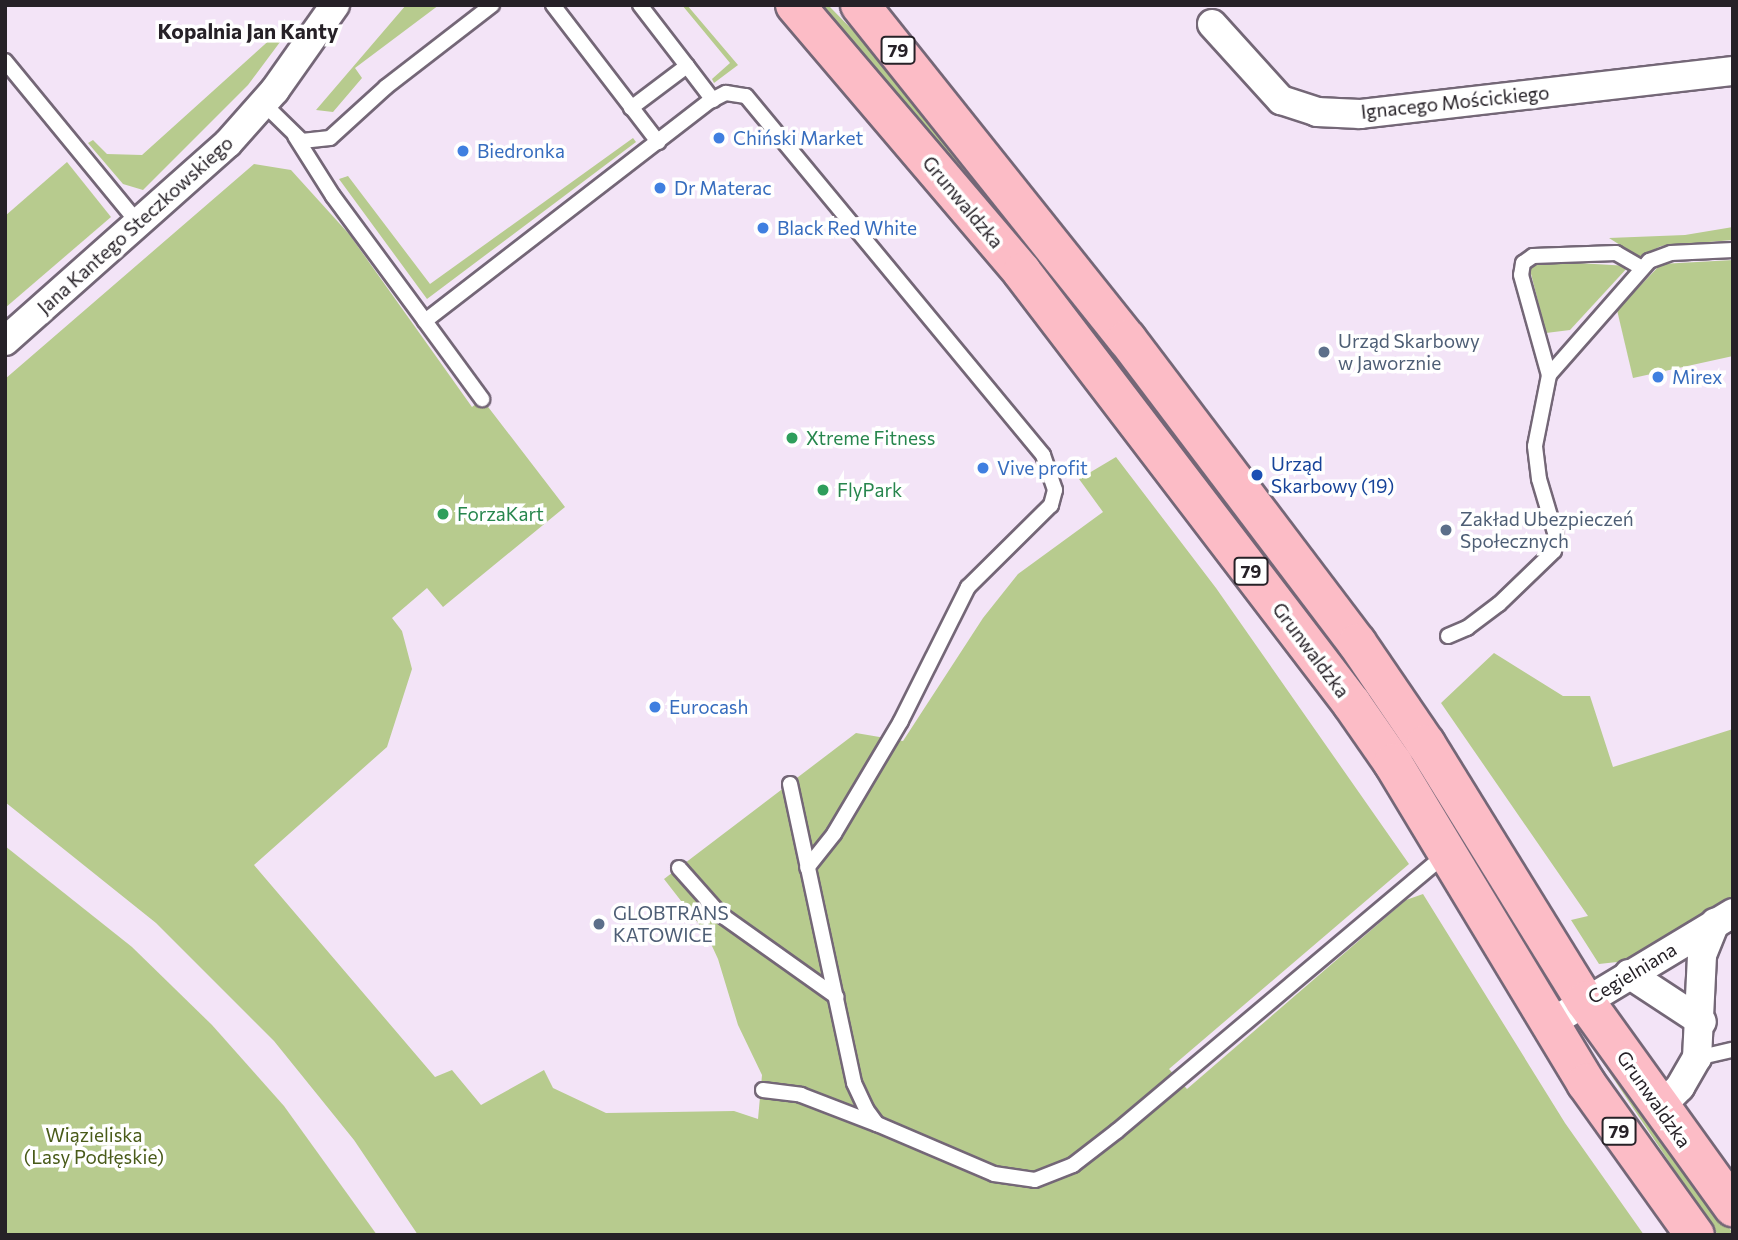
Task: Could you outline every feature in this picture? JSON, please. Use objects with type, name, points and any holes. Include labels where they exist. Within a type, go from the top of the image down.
[{"type":"main road","name":"Grunwaldzka","points":[[795,5],[993,237],[1240,556],[1393,764],[1445,855],[1549,1024],[1628,1145],[1695,1235]]},
{"type":"main road","name":"Grunwaldzka","points":[[860,5],[1127,339],[1357,643],[1426,744],[1586,1001],[1658,1108],[1733,1207]]},
{"type":"street","name":"Jana Kantego Steczkowskiego","points":[[5,341],[204,168],[263,103],[335,5]]},
{"type":"street","name":"Ignacego Mościckiego","points":[[1212,24],[1281,100],[1317,112],[1360,114],[1733,71]]},
{"type":"street","name":"Cegielniana","points":[[1549,1024],[1724,918]]},
{"type":"street","name":"Cegielniana","points":[[1658,1108],[1679,1087],[1697,1058],[1702,1022],[1702,955],[1724,918]]},
{"type":"street","points":[[1629,974],[1702,1022]]},
{"type":"lane","points":[[295,136],[311,144],[341,133],[386,88],[492,5]]},
{"type":"lane","points":[[553,5],[658,142]]},
{"type":"lane","points":[[640,5],[713,100]]},
{"type":"lane","points":[[5,61],[139,224]]},
{"type":"lane","points":[[631,108],[687,66]]},
{"type":"lane","points":[[425,321],[713,100],[726,93],[746,96],[758,106],[1043,455],[1055,490],[1040,518],[968,587],[901,721],[834,834],[807,868]]},
{"type":"lane","points":[[263,103],[295,136],[333,196],[482,400]]},
{"type":"lane","points":[[1549,375],[1642,268],[1671,253],[1733,250]]},
{"type":"lane","points":[[1448,636],[1467,628],[1499,604],[1554,551],[1556,536],[1539,479],[1535,446],[1549,375],[1521,275],[1524,263],[1532,256],[1616,253],[1642,268]]},
{"type":"lane","points":[[790,784],[838,998],[854,1083],[877,1124]]},
{"type":"lane","points":[[763,1090],[801,1095],[994,1174],[1035,1180],[1073,1165],[1445,855]]},
{"type":"lane","points":[[678,868],[720,914],[821,981],[838,998]]},
{"type":"lane","points":[[1697,1058],[1733,1050]]},
{"type":"green space","points":[[406,5],[439,5],[355,68],[362,78],[333,112],[316,110]]},
{"type":"green space","points":[[682,5],[687,5],[738,65],[714,83],[712,79],[730,63]]},
{"type":"green space","points":[[816,5],[828,5],[886,64],[1018,222],[1373,690],[1545,969],[1464,847]]},
{"type":"green space","points":[[274,36],[280,42],[248,85],[143,190],[123,184],[88,143],[93,140],[107,154],[142,155]]},
{"type":"green space","points":[[633,138],[636,142],[427,299],[339,179],[348,176],[430,284]]},
{"type":"green space","points":[[67,162],[111,217],[5,308],[5,216]]},
{"type":"green space","points":[[254,164],[291,170],[349,234],[472,407],[482,399],[565,507],[443,607],[427,588],[392,618],[402,631],[412,669],[387,747],[254,865],[435,1077],[452,1070],[481,1105],[544,1070],[553,1088],[606,1113],[734,1111],[758,1119],[762,1075],[738,1025],[718,959],[706,933],[664,879],[856,733],[903,741],[983,618],[1018,574],[1103,512],[1079,479],[1116,457],[1216,588],[1409,864],[1169,1069],[1187,1089],[1406,900],[1423,894],[1565,1123],[1644,1235],[418,1235],[354,1140],[274,1041],[156,923],[5,802],[5,379]]},
{"type":"green space","points":[[1733,227],[1733,240],[1661,246],[1639,257],[1609,238],[1685,235]]},
{"type":"green space","points":[[1733,260],[1733,356],[1633,378],[1617,310],[1661,264]]},
{"type":"green space","points":[[1560,262],[1629,266],[1570,330],[1546,333],[1529,266]]},
{"type":"green space","points":[[1494,653],[1563,696],[1590,696],[1613,767],[1733,729],[1733,897],[1626,961],[1599,964],[1571,920],[1588,916],[1441,703]]},
{"type":"green space","name":"Wiązieliska (Lasy Podłęskie)","points":[[5,846],[132,947],[212,1025],[284,1106],[377,1235],[5,1235]]},
{"type":"green space","points":[[1597,1048],[1733,1235],[1718,1235],[1595,1051]]},
{"type":"place","name":"Chiński Market","points":[[719,138]]},
{"type":"place","name":"Biedronka","points":[[463,151]]},
{"type":"place","name":"Dr Materac","points":[[660,188]]},
{"type":"place","name":"Black Red White","points":[[763,228]]},
{"type":"place","name":"Urząd Skarbowy w Jaworznie","points":[[1324,352]]},
{"type":"place","name":"Mirex","points":[[1658,377]]},
{"type":"place","name":"Xtreme Fitness","points":[[792,438]]},
{"type":"place","name":"Vive profit","points":[[983,468]]},
{"type":"place","name":"Urząd Skarbowy (19)","points":[[1257,475]]},
{"type":"place","name":"FlyPark","points":[[823,490]]},
{"type":"place","name":"ForzaKart","points":[[443,514]]},
{"type":"place","name":"Zakład Ubezpieczeń Społecznych","points":[[1446,530]]},
{"type":"place","name":"Eurocash","points":[[655,707]]},
{"type":"place","name":"GLOBTRANS KATOWICE","points":[[599,924]]},
{"type":"district","name":"Kopalnia Jan Kanty","points":[[248,31]]}]
